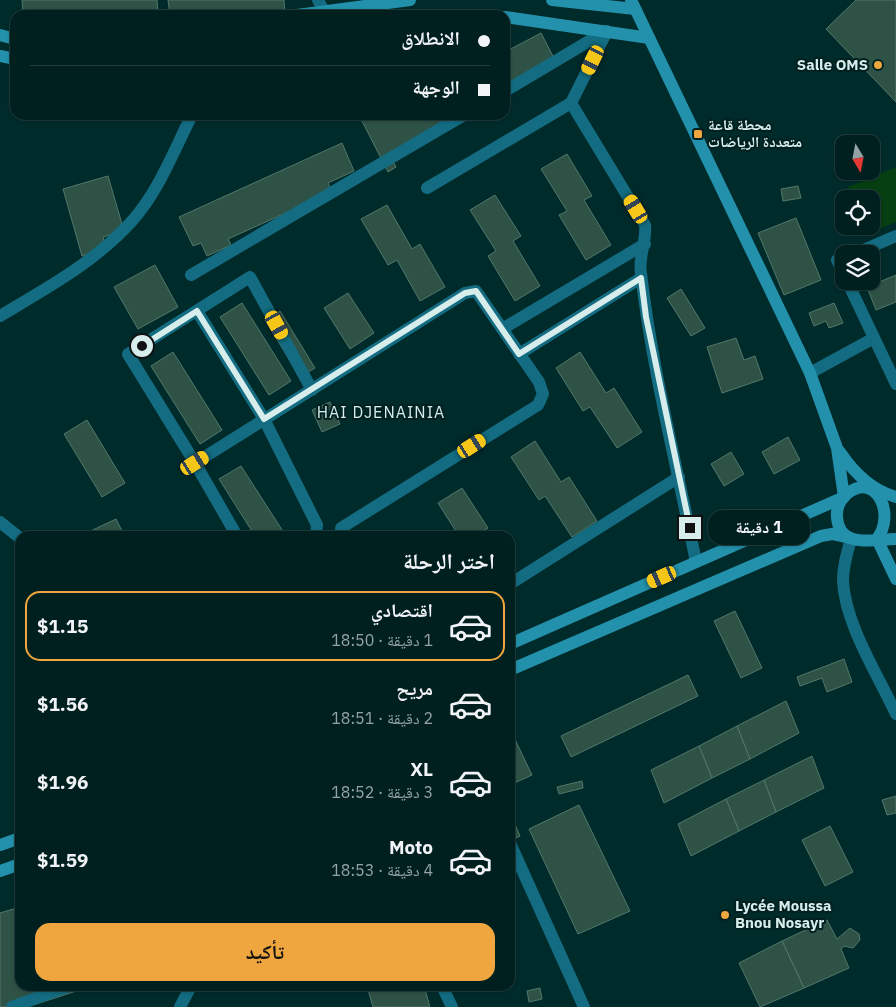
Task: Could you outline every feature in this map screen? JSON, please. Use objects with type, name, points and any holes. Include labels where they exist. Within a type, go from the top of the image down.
[{"type":"street","points":[[321,6],[409,0]]},
{"type":"street","points":[[552,0],[633,5],[810,373],[837,448],[843,497],[838,506],[838,525],[851,539]]},
{"type":"street","points":[[510,18],[649,38]]},
{"type":"street","points":[[510,88],[607,31]]},
{"type":"street","points":[[427,188],[571,103],[607,31]]},
{"type":"street","points":[[571,103],[645,224],[641,278],[646,317],[696,562]]},
{"type":"street","points":[[0,316],[75,272],[109,244],[133,220],[153,192],[189,120]]},
{"type":"street","points":[[191,275],[455,120]]},
{"type":"street","points":[[875,245],[896,236]]},
{"type":"street","points":[[502,329],[644,244]]},
{"type":"street","points":[[235,531],[128,354],[250,277],[312,390]]},
{"type":"street","points":[[519,354],[641,278]]},
{"type":"street","points":[[851,290],[896,384]]},
{"type":"street","points":[[195,463],[465,293],[476,291],[539,382],[543,394],[538,405],[341,528],[341,531]]},
{"type":"street","points":[[197,311],[264,419],[318,525],[317,531]]},
{"type":"street","points":[[810,373],[874,338]]},
{"type":"street","points":[[837,448],[852,469],[880,493],[890,507],[892,517],[884,533],[877,539]]},
{"type":"street","points":[[515,581],[679,477]]},
{"type":"street","points":[[515,642],[861,488],[871,488],[880,493],[896,497]]},
{"type":"street","points":[[0,522],[15,534]]},
{"type":"street","points":[[515,668],[821,536],[832,534],[860,542],[877,539],[896,539]]},
{"type":"street","points":[[851,539],[844,563],[843,581],[846,602],[856,630],[896,714]]},
{"type":"street","points":[[877,539],[896,579]]},
{"type":"street","points":[[0,845],[15,840]]},
{"type":"street","points":[[515,854],[584,1007]]},
{"type":"street","points":[[0,871],[15,866]]},
{"type":"street","points":[[12,1007],[55,991]]},
{"type":"street","points":[[180,1007],[188,991]]},
{"type":"street","points":[[444,991],[452,1007]]},
{"type":"green space","points":[[896,167],[896,222],[880,229],[880,190],[849,190],[848,187],[865,180],[880,180],[880,174]]},
{"type":"building","points":[[22,0],[157,0],[158,10],[23,10]]},
{"type":"building","points":[[168,0],[284,0],[285,10],[169,10]]},
{"type":"building","name":"Salle OMS","points":[[856,0],[896,0],[896,102],[826,29]]},
{"type":"building","points":[[541,33],[556,62],[510,82],[510,49]]},
{"type":"building","points":[[456,120],[389,154],[396,167],[388,172],[362,121]]},
{"type":"building","points":[[342,143],[354,171],[328,183],[332,192],[228,239],[231,245],[207,256],[201,243],[193,246],[179,217]]},
{"type":"building","points":[[567,154],[592,196],[584,200],[611,245],[586,260],[559,215],[567,211],[541,169]]},
{"type":"building","points":[[108,176],[124,231],[103,237],[106,249],[82,256],[63,189]]},
{"type":"building","points":[[798,186],[801,198],[783,201],[781,189]]},
{"type":"building","points":[[495,195],[521,236],[513,241],[540,286],[515,301],[488,256],[496,251],[470,210]]},
{"type":"building","points":[[387,205],[412,249],[420,244],[445,287],[420,301],[397,260],[388,265],[361,219]]},
{"type":"building","points":[[796,218],[821,280],[784,295],[758,233]]},
{"type":"building","points":[[155,265],[178,307],[138,329],[114,287]]},
{"type":"building","points":[[896,275],[896,302],[876,310],[868,290],[880,290],[880,282]]},
{"type":"building","points":[[681,289],[705,328],[691,336],[667,298]]},
{"type":"building","points":[[348,293],[374,333],[350,349],[324,308]]},
{"type":"building","points":[[242,303],[291,381],[269,395],[220,317]]},
{"type":"building","points":[[834,303],[843,323],[829,328],[826,321],[814,326],[809,313]]},
{"type":"building","points":[[280,311],[315,368],[300,377],[265,320]]},
{"type":"building","points":[[736,338],[744,360],[755,356],[763,379],[722,393],[707,347]]},
{"type":"building","points":[[173,352],[222,430],[200,444],[151,366]]},
{"type":"building","points":[[580,352],[606,393],[614,388],[642,432],[617,448],[590,407],[583,411],[556,368]]},
{"type":"building","points":[[330,402],[340,424],[322,432],[312,410]]},
{"type":"building","points":[[87,420],[125,483],[102,497],[64,434]]},
{"type":"building","points":[[788,437],[800,460],[774,474],[762,452]]},
{"type":"building","points":[[535,441],[561,482],[569,477],[597,521],[572,537],[545,496],[539,500],[511,457]]},
{"type":"building","points":[[731,452],[744,474],[724,486],[711,464]]},
{"type":"building","points":[[241,466],[283,531],[252,531],[219,479]]},
{"type":"building","points":[[462,488],[488,528],[484,531],[456,531],[438,503]]},
{"type":"building","points":[[116,519],[122,531],[91,531]]},
{"type":"building","points":[[735,611],[762,668],[741,678],[714,621]]},
{"type":"building","points":[[844,659],[852,682],[827,692],[822,678],[800,686],[797,677]]},
{"type":"building","points":[[688,675],[698,696],[571,757],[561,736]]},
{"type":"building","points":[[786,701],[799,733],[750,759],[737,726]]},
{"type":"building","points":[[737,726],[750,759],[712,778],[699,746]]},
{"type":"building","points":[[515,739],[532,775],[515,783]]},
{"type":"building","points":[[699,746],[712,778],[664,803],[651,770]]},
{"type":"building","points":[[812,756],[824,788],[776,812],[764,780]]},
{"type":"building","points":[[764,780],[776,812],[739,831],[726,799]]},
{"type":"building","points":[[582,781],[583,788],[559,794],[557,787]]},
{"type":"building","points":[[896,796],[896,813],[887,815],[882,800]]},
{"type":"building","points":[[726,799],[739,831],[691,856],[678,824]]},
{"type":"building","points":[[579,805],[630,911],[578,934],[529,829]]},
{"type":"building","points":[[515,825],[520,836],[515,838]]},
{"type":"building","points":[[830,826],[853,872],[825,886],[802,840]]},
{"type":"building","points":[[15,908],[15,991],[77,991],[27,1007],[0,1007],[0,913]]},
{"type":"building","points":[[827,920],[837,939],[850,928],[859,934],[860,940],[853,948],[844,946],[841,949],[849,968],[804,988],[782,941]]},
{"type":"building","points":[[782,941],[804,988],[760,1007],[739,963]]},
{"type":"building","points":[[540,988],[542,999],[529,1002],[527,991]]},
{"type":"building","points":[[368,991],[425,991],[430,1007],[373,1007]]},
{"type":"place","name":"Salle OMS","points":[[878,65]]},
{"type":"place","name":"محطة قاعة متعددة الرياضات","points":[[698,134]]},
{"type":"place","name":"Lycée Moussa Bnou Nosayr","points":[[725,915]]},
{"type":"district","name":"HAI DJENAINIA","points":[[381,412]]},
{"type":"route","points":[[142,346],[197,311],[264,419],[465,293],[476,291],[519,354],[641,278],[646,317],[690,528]]}]
